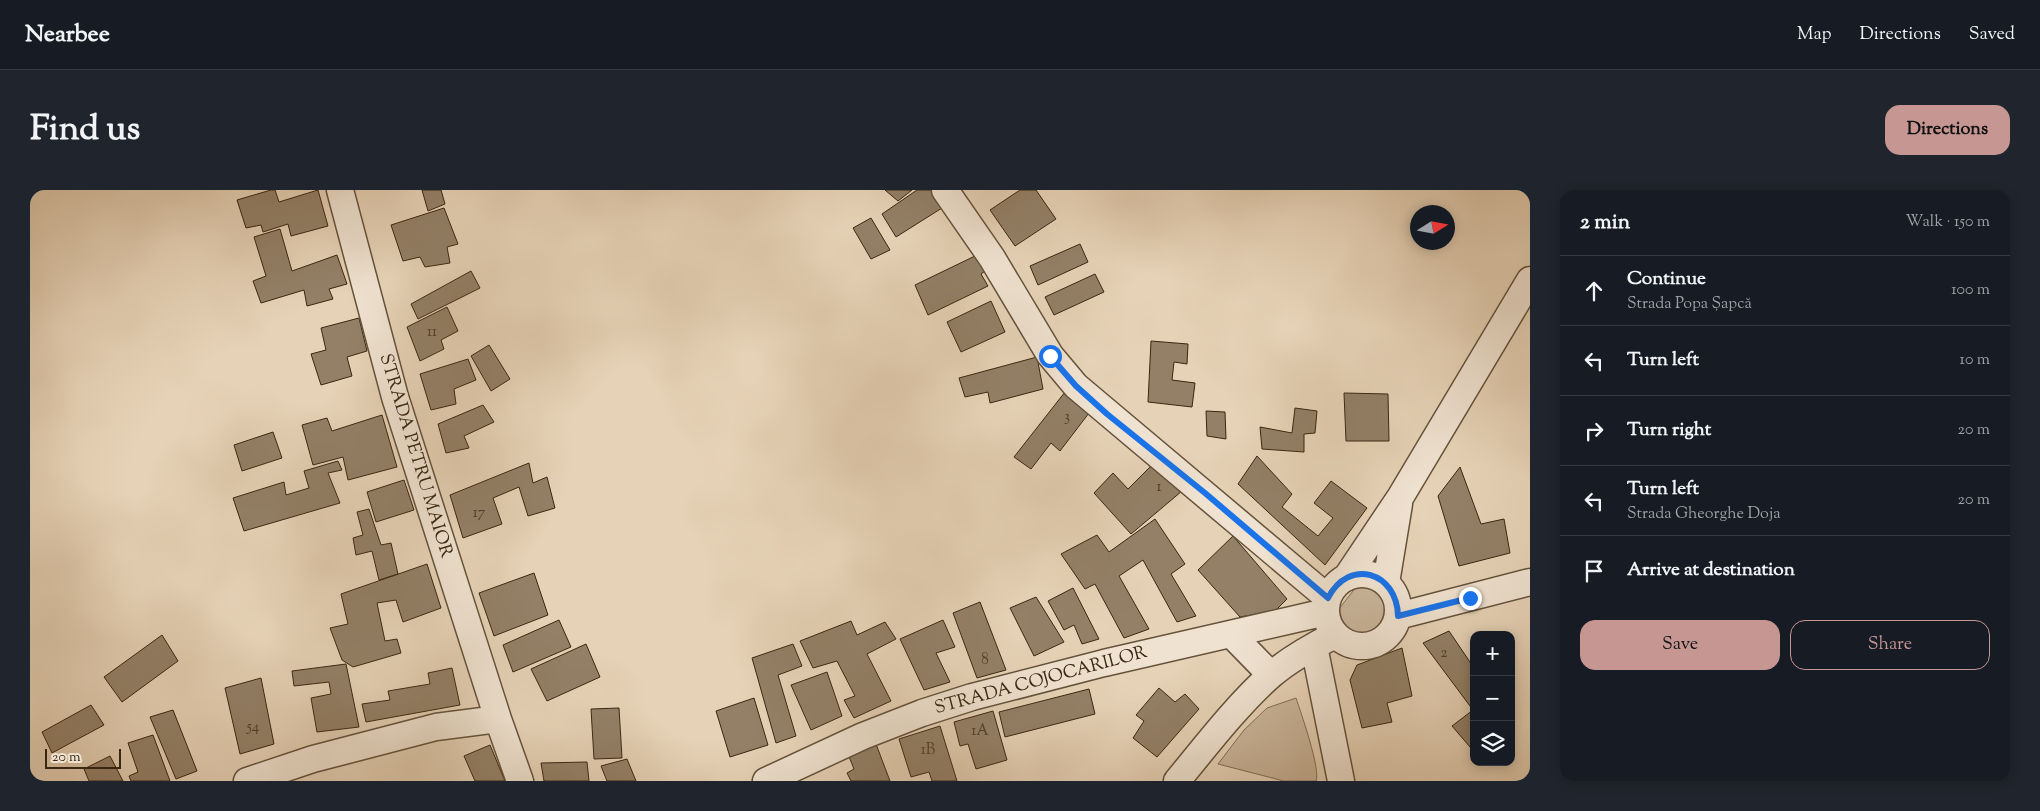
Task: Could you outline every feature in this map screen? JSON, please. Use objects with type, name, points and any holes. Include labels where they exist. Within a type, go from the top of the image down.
[{"type":"street","name":"STRADA PETRU MAIOR","points":[[340,190],[395,397],[498,719],[520,781]]},
{"type":"street","points":[[945,190],[992,258],[1050,356],[1076,386],[1326,623],[1344,642],[1355,646],[1367,647],[1388,637],[1398,616],[1398,604],[1394,592],[1386,583],[1367,574],[1346,578],[1338,583],[1326,623],[1341,781]]},
{"type":"street","points":[[1346,578],[1401,496],[1530,280]]},
{"type":"street","points":[[1386,583],[1401,496]]},
{"type":"street","points":[[1398,616],[1530,582]]},
{"type":"street","points":[[1180,780],[1252,693],[1326,623]]},
{"type":"street","name":"STRADA COJOCARILOR","points":[[766,781],[863,736],[922,713],[972,697],[1104,663],[1231,634],[1326,623]]},
{"type":"street","points":[[1231,634],[1272,675]]},
{"type":"street","points":[[247,781],[313,759],[436,727],[498,719]]},
{"type":"shaded area","points":[[1360,582],[1373,585],[1380,590],[1387,601],[1388,607],[1387,620],[1384,625],[1379,630],[1365,635],[1346,631],[1341,627],[1335,614]]},
{"type":"shaded area","points":[[1296,698],[1316,766],[1316,781],[1284,781],[1218,764],[1244,730],[1267,708]]},
{"type":"building","points":[[275,190],[279,202],[318,190],[328,226],[291,236],[288,224],[263,232],[261,225],[246,228],[237,200]]},
{"type":"building","points":[[422,190],[441,190],[445,204],[428,211]]},
{"type":"building","points":[[885,190],[912,190],[898,201]]},
{"type":"building","points":[[917,190],[933,190],[942,208],[896,237],[882,214]]},
{"type":"building","points":[[1020,190],[1036,190],[1056,219],[1015,246],[990,210]]},
{"type":"building","points":[[444,208],[458,244],[447,247],[450,263],[425,267],[420,257],[403,261],[391,225]]},
{"type":"building","points":[[871,218],[890,250],[871,259],[853,228]]},
{"type":"building","points":[[280,229],[292,271],[337,255],[347,284],[329,289],[333,299],[307,306],[304,290],[261,303],[253,281],[266,276],[254,237]]},
{"type":"building","points":[[1080,244],[1088,262],[1038,285],[1030,266]]},
{"type":"building","points":[[977,255],[988,269],[981,274],[988,286],[928,315],[915,285]]},
{"type":"building","points":[[471,271],[480,288],[418,319],[411,304]]},
{"type":"building","points":[[1095,274],[1104,292],[1054,315],[1045,297]]},
{"type":"building","points":[[991,301],[1005,332],[961,352],[947,322]]},
{"type":"building","points":[[447,307],[458,331],[441,340],[444,349],[420,361],[407,327]]},
{"type":"building","points":[[359,318],[367,351],[347,357],[352,376],[321,385],[311,354],[326,350],[321,328]]},
{"type":"building","points":[[1151,341],[1188,344],[1187,364],[1174,362],[1172,380],[1195,383],[1192,407],[1148,402]]},
{"type":"building","points":[[489,345],[510,379],[491,391],[471,356]]},
{"type":"building","points":[[1037,357],[1043,389],[990,403],[988,392],[965,397],[959,378]]},
{"type":"building","points":[[468,359],[476,380],[454,389],[456,404],[431,410],[420,374]]},
{"type":"building","points":[[1065,392],[1089,413],[1060,451],[1051,443],[1031,469],[1014,457]]},
{"type":"building","points":[[1344,393],[1388,394],[1389,441],[1346,441]]},
{"type":"building","points":[[483,405],[494,422],[464,436],[469,448],[446,453],[438,424]]},
{"type":"building","points":[[1295,408],[1317,411],[1315,433],[1304,434],[1304,452],[1262,449],[1260,427],[1292,433]]},
{"type":"building","points":[[1206,411],[1225,412],[1226,439],[1207,436]]},
{"type":"building","points":[[382,415],[397,467],[348,480],[343,457],[313,465],[302,425],[327,418],[332,431]]},
{"type":"building","points":[[273,432],[282,458],[242,471],[234,445]]},
{"type":"building","points":[[1257,456],[1292,494],[1282,507],[1318,536],[1333,518],[1314,503],[1331,481],[1367,508],[1325,565],[1238,484]]},
{"type":"building","points":[[338,461],[342,470],[328,473],[340,503],[244,531],[233,498],[284,482],[286,495],[309,488],[304,471]]},
{"type":"building","points":[[529,463],[533,483],[547,477],[555,508],[528,516],[519,487],[493,498],[502,524],[463,538],[450,495]]},
{"type":"building","points":[[1154,463],[1182,491],[1131,534],[1094,493],[1113,473],[1128,489]]},
{"type":"building","points":[[1460,467],[1481,524],[1504,519],[1510,553],[1459,566],[1438,496]]},
{"type":"building","points":[[404,480],[414,510],[376,522],[367,492]]},
{"type":"building","points":[[369,509],[381,545],[391,543],[398,574],[379,580],[372,551],[356,555],[353,538],[363,535],[357,512]]},
{"type":"building","points":[[1155,519],[1185,564],[1171,574],[1196,616],[1177,622],[1143,560],[1119,576],[1149,629],[1124,638],[1095,584],[1085,589],[1061,554],[1097,535],[1109,552]]},
{"type":"building","points":[[1233,536],[1287,599],[1275,611],[1240,617],[1198,570]]},
{"type":"building","points":[[427,564],[441,608],[403,622],[396,600],[377,603],[385,641],[397,639],[401,653],[353,667],[342,660],[330,628],[348,624],[341,594]]},
{"type":"building","points":[[534,573],[548,615],[494,636],[479,593]]},
{"type":"building","points":[[1073,588],[1099,639],[1082,644],[1074,625],[1064,630],[1048,601]]},
{"type":"building","points":[[1036,597],[1064,642],[1034,656],[1010,608]]},
{"type":"building","points":[[980,602],[1006,670],[977,678],[953,613]]},
{"type":"building","points":[[559,620],[571,647],[513,672],[503,645]]},
{"type":"building","points":[[943,620],[955,647],[936,653],[950,682],[924,690],[900,639]]},
{"type":"building","points":[[851,621],[857,635],[885,622],[896,639],[867,654],[891,701],[854,718],[844,700],[855,696],[837,661],[813,668],[800,641]]},
{"type":"building","points":[[1449,631],[1470,662],[1470,706],[1423,643]]},
{"type":"building","points":[[162,635],[178,661],[122,702],[104,677]]},
{"type":"building","points":[[586,644],[600,677],[547,701],[531,669]]},
{"type":"building","points":[[793,644],[802,666],[778,675],[796,736],[776,743],[752,658]]},
{"type":"building","points":[[1402,648],[1412,696],[1387,703],[1392,722],[1362,728],[1350,680],[1357,665]]},
{"type":"building","points":[[346,664],[359,727],[317,732],[311,698],[331,694],[329,682],[294,686],[292,671]]},
{"type":"building","points":[[452,668],[460,705],[366,722],[362,704],[390,700],[388,691],[430,684],[428,673]]},
{"type":"building","points":[[827,672],[842,716],[811,730],[791,685]]},
{"type":"building","points":[[261,678],[274,744],[240,754],[225,688]]},
{"type":"building","points":[[1159,688],[1175,702],[1185,694],[1199,709],[1157,757],[1133,738],[1144,721],[1136,715]]},
{"type":"building","points":[[1089,689],[1095,714],[1005,737],[999,712]]},
{"type":"building","points":[[754,698],[768,745],[730,757],[716,711]]},
{"type":"building","points":[[91,705],[104,725],[52,753],[42,732]]},
{"type":"building","points":[[619,708],[622,758],[594,759],[591,709]]},
{"type":"building","points":[[173,710],[197,771],[176,779],[150,717]]},
{"type":"building","points":[[993,711],[1007,760],[976,769],[968,744],[960,746],[954,722]]},
{"type":"building","points":[[1470,712],[1470,747],[1452,726]]},
{"type":"building","points":[[940,726],[957,781],[932,781],[929,772],[911,777],[899,739]]},
{"type":"building","points":[[153,735],[170,781],[131,781],[129,776],[138,772],[128,743]]},
{"type":"building","points":[[876,744],[890,781],[851,781],[847,773],[854,769],[848,754]]},
{"type":"building","points":[[490,745],[505,781],[475,781],[464,756]]},
{"type":"building","points":[[110,756],[123,781],[89,781],[84,769]]},
{"type":"building","points":[[627,759],[636,781],[607,781],[601,766]]},
{"type":"building","points":[[587,762],[589,781],[544,781],[541,763]]},
{"type":"route","points":[[1050,356],[1076,386],[1107,414],[1205,493],[1328,598],[1338,583],[1346,578],[1367,574],[1377,577],[1394,592],[1398,604],[1398,616],[1470,598]]}]
